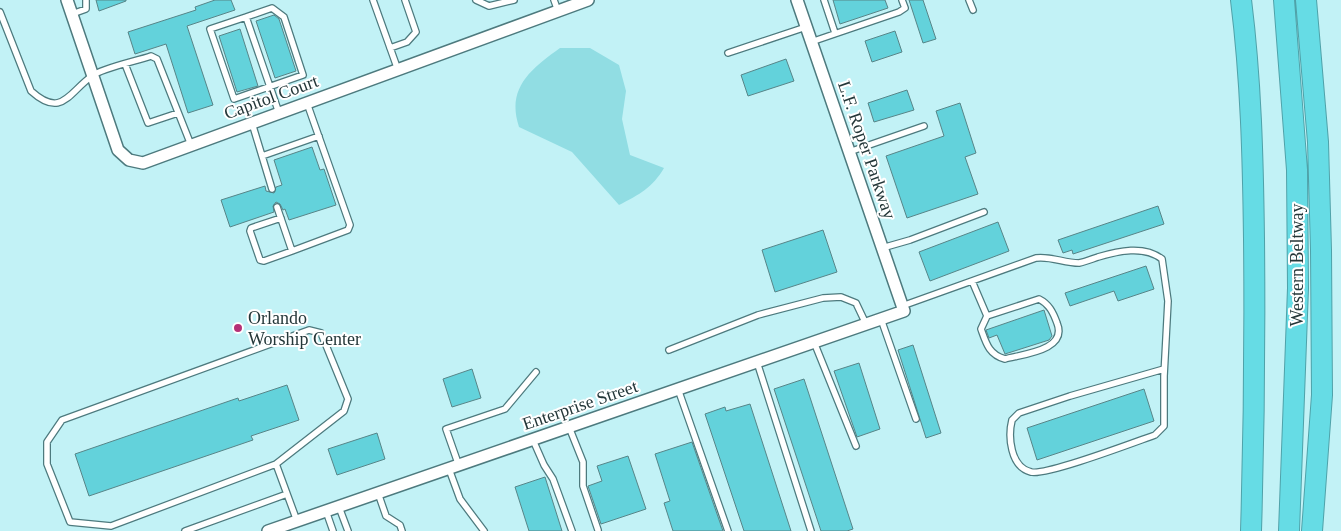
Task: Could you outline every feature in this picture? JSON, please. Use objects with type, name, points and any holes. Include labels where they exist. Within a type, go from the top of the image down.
[{"type":"highway","points":[[1241,0],[1249,84],[1253,174],[1255,394],[1251,531]]},
{"type":"highway","name":"Western Beltway","points":[[1284,0],[1297,170],[1298,268],[1289,531]]},
{"type":"highway","points":[[1306,0],[1318,142],[1321,250],[1322,395],[1312,531]]},
{"type":"street","name":"Capitol Court","points":[[67,0],[118,150],[129,160],[143,163],[398,70],[556,6],[588,0]]},
{"type":"street","name":"L.F. Roper Parkway","points":[[796,0],[903,308]]},
{"type":"street","name":"Enterprise Street","points":[[268,531],[881,319],[903,308]]},
{"type":"lane","points":[[72,14],[86,9],[86,0]]},
{"type":"lane","points":[[373,0],[398,70]]},
{"type":"lane","points":[[390,48],[407,42],[416,32],[405,0]]},
{"type":"lane","points":[[476,0],[489,6],[494,6],[514,0]]},
{"type":"lane","points":[[824,0],[835,33]]},
{"type":"lane","points":[[811,42],[899,12],[905,8],[902,0]]},
{"type":"lane","points":[[969,0],[972,10]]},
{"type":"lane","points":[[272,8],[284,17],[303,75],[234,99],[210,30],[246,17],[272,8]]},
{"type":"lane","points":[[0,12],[31,91],[41,100],[62,102],[70,98],[92,75],[151,56],[157,59],[191,146]]},
{"type":"lane","points":[[246,17],[280,113]]},
{"type":"lane","points":[[728,53],[806,27]]},
{"type":"lane","points":[[125,64],[148,123],[178,113]]},
{"type":"lane","points":[[281,218],[251,228],[250,231],[260,260],[264,261],[348,230],[350,225],[307,103]]},
{"type":"lane","points":[[252,123],[272,189]]},
{"type":"lane","points":[[849,152],[924,126]]},
{"type":"lane","points":[[262,156],[319,136]]},
{"type":"lane","points":[[277,207],[292,250]]},
{"type":"lane","points":[[882,248],[910,240],[984,212]]},
{"type":"lane","points":[[903,308],[1036,258],[1048,256],[1079,263],[1107,254],[1132,250],[1153,252],[1162,259],[1166,274],[1168,301],[1164,370],[1164,426],[1156,435],[1040,472],[1031,472],[1021,467],[1017,462],[1009,431],[1012,420],[1019,413],[1070,396],[1164,370]]},
{"type":"lane","points":[[972,281],[987,316],[981,329],[991,352],[998,358],[1005,360],[1049,347],[1059,337],[1060,331],[1050,306],[1039,299],[987,316]]},
{"type":"lane","points":[[670,350],[758,315],[823,298],[842,297],[856,303],[866,324]]},
{"type":"lane","points":[[881,319],[916,420]]},
{"type":"lane","points":[[308,330],[321,333],[348,399],[344,411],[276,464],[111,526],[70,522],[47,464],[47,442],[62,420],[308,330]]},
{"type":"lane","points":[[814,342],[856,446]]},
{"type":"lane","points":[[757,362],[811,531]]},
{"type":"lane","points":[[484,531],[460,499],[446,429],[505,409],[536,372]]},
{"type":"lane","points":[[678,389],[728,531]]},
{"type":"lane","points":[[569,427],[583,462],[583,486],[598,530]]},
{"type":"lane","points":[[533,440],[544,465],[553,479],[572,531]]},
{"type":"lane","points":[[276,464],[297,521]]},
{"type":"lane","points":[[378,493],[386,516],[400,525],[402,531]]},
{"type":"lane","points":[[185,531],[287,494]]},
{"type":"lane","points":[[339,507],[348,531]]},
{"type":"lane","points":[[326,511],[332,531]]},
{"type":"shaded area","points":[[560,48],[590,48],[619,65],[626,91],[622,119],[630,155],[664,168],[660,175],[645,190],[619,205],[572,152],[519,127],[516,101],[519,90],[531,72]]},
{"type":"building","points":[[96,0],[126,0],[126,1],[99,11]]},
{"type":"building","points":[[215,0],[231,0],[235,10],[187,26],[213,105],[188,113],[166,44],[135,54],[128,32],[196,10],[195,7]]},
{"type":"building","points":[[833,0],[885,0],[888,8],[840,24]]},
{"type":"building","points":[[909,0],[923,0],[936,39],[923,43]]},
{"type":"building","points":[[274,15],[279,19],[296,71],[275,78],[256,21]]},
{"type":"building","points":[[240,29],[258,86],[237,92],[219,36]]},
{"type":"building","points":[[895,31],[902,52],[872,62],[865,41]]},
{"type":"building","points":[[786,59],[794,81],[748,96],[741,75]]},
{"type":"building","points":[[907,90],[914,110],[874,122],[868,103]]},
{"type":"building","points":[[960,103],[976,153],[965,157],[978,194],[907,218],[886,156],[944,136],[936,111]]},
{"type":"building","points":[[312,147],[320,170],[324,169],[336,205],[289,220],[285,209],[283,210],[280,204],[276,202],[273,206],[274,212],[230,227],[221,200],[265,186],[266,191],[274,193],[276,187],[282,185],[274,160]]},
{"type":"building","points":[[1158,206],[1164,224],[1073,254],[1072,250],[1063,253],[1058,240]]},
{"type":"building","points":[[998,222],[1009,251],[930,281],[919,252]]},
{"type":"building","points":[[823,230],[837,272],[775,292],[762,250]]},
{"type":"building","points":[[1146,266],[1154,289],[1118,301],[1114,291],[1070,306],[1065,293]]},
{"type":"building","points":[[1044,310],[1052,336],[1049,340],[1005,354],[997,335],[989,338],[986,330]]},
{"type":"building","points":[[913,345],[941,433],[926,438],[898,350]]},
{"type":"building","points":[[859,363],[880,429],[857,437],[834,371]]},
{"type":"building","points":[[472,369],[481,398],[452,407],[443,379]]},
{"type":"building","points":[[804,379],[853,529],[847,531],[821,531],[774,389]]},
{"type":"building","points":[[287,385],[299,420],[251,436],[253,440],[89,496],[75,454],[238,398],[239,401]]},
{"type":"building","points":[[1144,389],[1154,421],[1037,460],[1027,428]]},
{"type":"building","points":[[750,404],[791,531],[744,531],[705,414],[725,407],[726,411]]},
{"type":"building","points":[[377,433],[385,459],[337,475],[328,449]]},
{"type":"building","points":[[692,442],[723,531],[673,531],[664,503],[670,501],[655,454]]},
{"type":"building","points":[[628,456],[646,509],[601,524],[588,486],[602,481],[597,466]]},
{"type":"building","points":[[545,477],[562,531],[529,531],[515,487]]},
{"type":"place","name":"Orlando Worship Center","points":[[238,328]]}]
